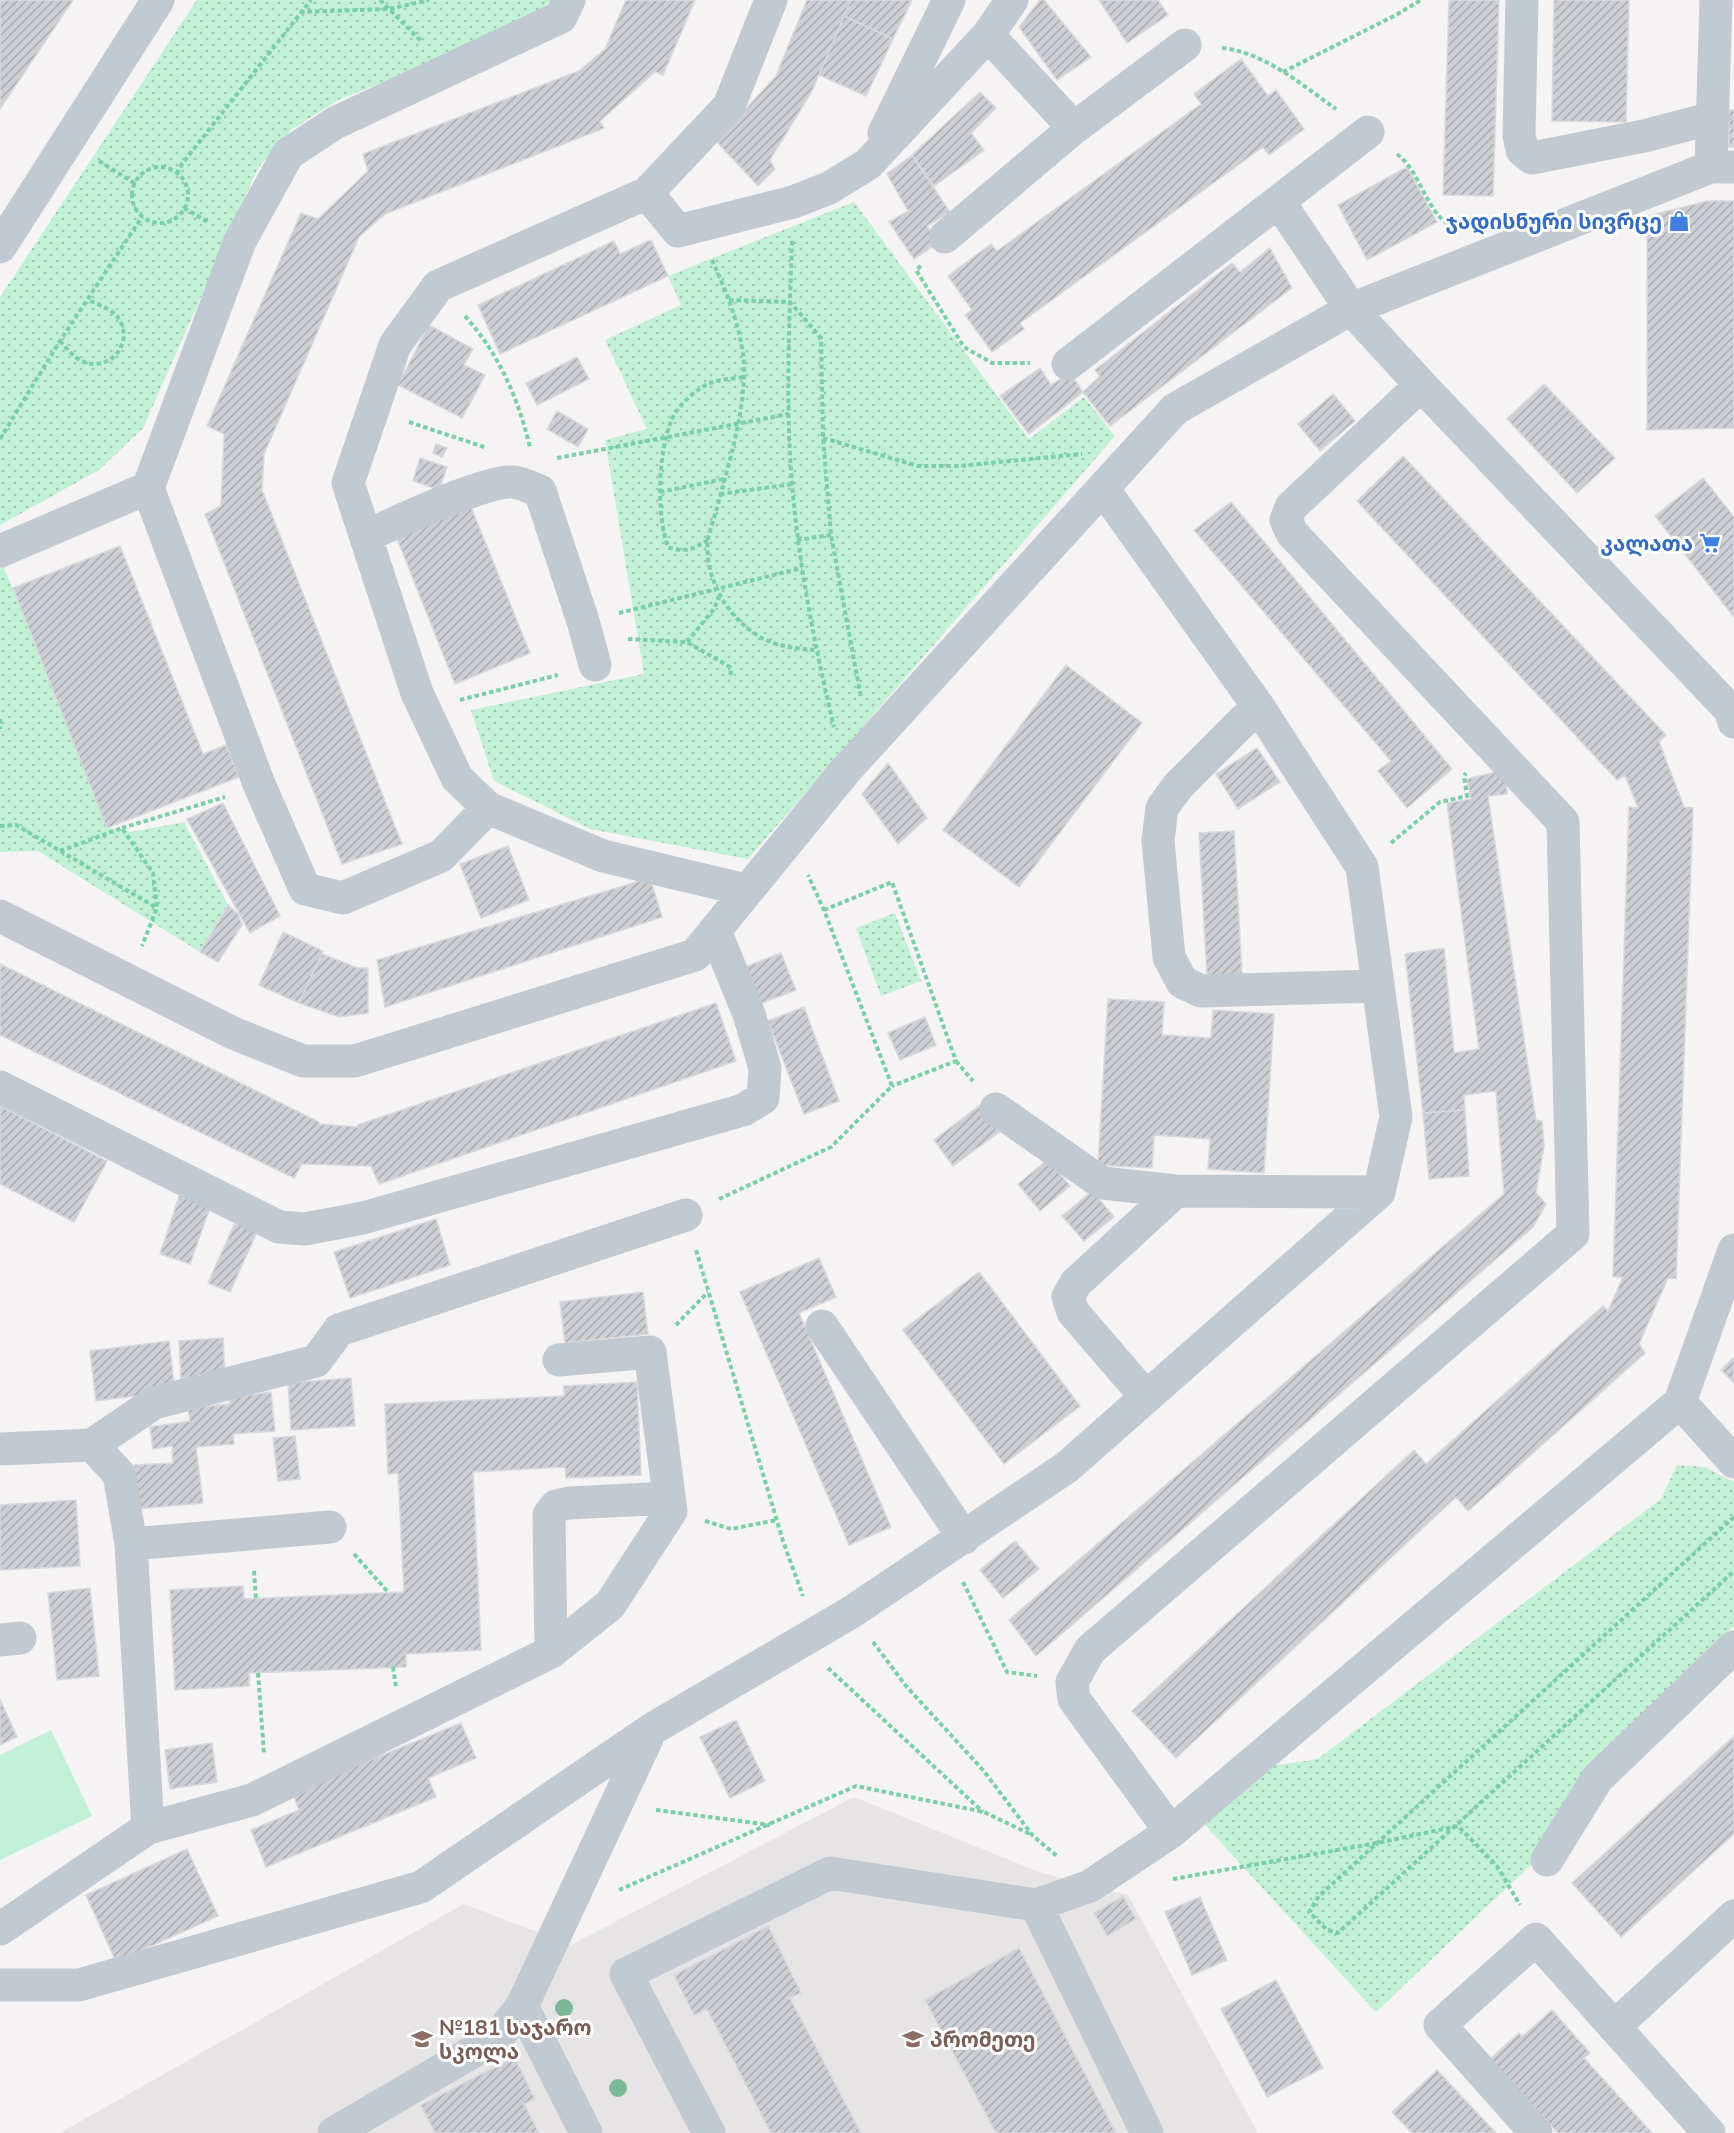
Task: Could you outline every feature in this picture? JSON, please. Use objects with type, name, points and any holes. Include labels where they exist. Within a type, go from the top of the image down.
[{"type":"street","points":[[0,248],[158,0]]},
{"type":"street","points":[[488,808],[441,856],[343,898],[305,889],[259,784],[148,488],[240,241],[288,153],[335,123],[561,17],[569,0]]},
{"type":"street","points":[[747,890],[603,856],[488,808],[457,778],[425,709],[348,483],[395,345],[438,286],[648,193],[729,106],[771,0]]},
{"type":"street","points":[[868,164],[949,0]]},
{"type":"street","points":[[648,193],[678,231],[793,202],[829,188],[868,164],[988,35],[1012,0]]},
{"type":"street","points":[[1522,0],[1519,135],[1522,150],[1532,158],[1644,136],[1713,118]]},
{"type":"street","points":[[0,916],[233,1033],[303,1061],[355,1061],[695,955],[845,771],[1104,490],[1175,409],[1352,309],[1723,167],[1713,118],[1716,0]]},
{"type":"street","points":[[988,35],[1074,128]]},
{"type":"street","points":[[945,237],[1074,128],[1185,45]]},
{"type":"street","points":[[1068,364],[1368,132]]},
{"type":"street","points":[[1279,202],[1352,309],[1421,385],[1730,710],[1734,723]]},
{"type":"street","points":[[1170,1832],[1074,1699],[1072,1682],[1090,1650],[1573,1234],[1563,822],[1292,533],[1286,520],[1290,507],[1421,385]]},
{"type":"street","points":[[366,536],[435,507],[494,486],[536,477],[589,641]]},
{"type":"street","points":[[0,551],[148,488]]},
{"type":"street","points":[[0,1985],[79,1985],[421,1887],[652,1729],[850,1613],[1067,1467],[1379,1192],[1396,1117],[1362,867],[1258,706],[1104,490]]},
{"type":"street","points":[[1258,706],[1178,786],[1162,808],[1158,841],[1169,957],[1182,982],[1201,991],[1377,986]]},
{"type":"street","points":[[0,1087],[279,1227],[305,1229],[363,1218],[743,1110],[763,1098],[765,1068],[749,1014],[715,931]]},
{"type":"street","points":[[996,1109],[1102,1183],[1176,1191],[1379,1192]]},
{"type":"street","points":[[1146,1397],[1073,1312],[1068,1297],[1076,1283],[1176,1191]]},
{"type":"street","points":[[0,1449],[92,1445],[154,1402],[316,1361],[339,1330],[686,1215]]},
{"type":"street","points":[[709,2133],[626,1974],[830,1873],[1036,1905],[1096,1881],[1170,1832],[1680,1402],[1734,1250]]},
{"type":"street","points":[[822,1326],[964,1538]]},
{"type":"street","points":[[0,1929],[148,1828],[252,1800],[551,1652],[610,1605],[670,1504],[650,1352],[559,1360]]},
{"type":"street","points":[[1680,1402],[1734,1462]]},
{"type":"street","points":[[92,1445],[119,1474],[131,1544],[148,1828]]},
{"type":"street","points":[[551,1652],[549,1515],[556,1506],[569,1503],[670,1504]]},
{"type":"street","points":[[131,1544],[330,1527]]},
{"type":"street","points":[[1547,1860],[1597,1779],[1734,1647]]},
{"type":"street","points":[[334,2133],[498,2037],[522,2006],[614,1805],[652,1729]]},
{"type":"street","points":[[1036,1905],[1147,2133]]},
{"type":"street","points":[[1614,2027],[1734,1916]]},
{"type":"street","points":[[1536,2133],[1440,2025],[1536,1939],[1709,2133]]},
{"type":"street","points":[[522,2006],[586,2133]]},
{"type":"path","points":[[177,174],[182,164],[311,0]]},
{"type":"path","points":[[381,0],[450,70]]},
{"type":"path","points":[[300,12],[389,9],[429,0]]},
{"type":"path","points":[[1283,72],[1421,0]]},
{"type":"path","points":[[93,157],[134,183]]},
{"type":"path","points":[[153,168],[166,168],[177,174],[185,184],[188,196],[184,208],[177,217],[165,223],[153,223],[142,217],[134,207],[132,195],[134,183],[143,173],[153,168]]},
{"type":"path","points":[[793,202],[789,414],[797,540],[816,650],[845,771]]},
{"type":"path","points":[[184,208],[202,219]]},
{"type":"path","points":[[0,439],[60,341],[142,217]]},
{"type":"path","points":[[696,227],[729,300],[742,345],[744,377],[738,423],[708,540],[710,566],[718,592],[733,614],[750,631],[767,640],[791,648],[816,650]]},
{"type":"path","points":[[945,237],[941,250],[916,270],[964,347],[992,363],[1068,364]]},
{"type":"path","points":[[438,286],[484,338],[520,406],[536,477],[667,435],[789,414]]},
{"type":"path","points":[[60,341],[74,356],[85,362],[99,364],[112,360],[122,348],[124,333],[119,318],[88,300]]},
{"type":"path","points":[[729,300],[790,302],[821,338],[823,438],[831,536],[870,743]]},
{"type":"path","points":[[708,540],[694,549],[680,552],[668,547],[663,534],[660,492],[667,435],[672,417],[688,399],[708,384],[744,377]]},
{"type":"path","points":[[373,411],[490,450]]},
{"type":"path","points":[[823,438],[918,466],[958,466],[1072,454],[1137,453]]},
{"type":"path","points":[[660,492],[724,479]]},
{"type":"path","points":[[720,494],[793,484]]},
{"type":"path","points":[[797,540],[831,536]]},
{"type":"path","points":[[425,709],[589,641],[718,592],[802,568]]},
{"type":"path","points":[[687,642],[714,609],[718,592]]},
{"type":"path","points":[[589,641],[687,642],[730,667],[731,677]]},
{"type":"path","points":[[0,719],[0,729]]},
{"type":"path","points":[[1362,867],[1440,802],[1467,796],[1464,776]]},
{"type":"path","points":[[60,851],[122,828],[219,800]]},
{"type":"path","points":[[0,826],[16,825],[157,908],[153,873],[122,828]]},
{"type":"path","points":[[824,910],[891,882],[956,1060],[892,1086],[831,1147],[686,1215],[777,1520],[808,1638],[984,1812]]},
{"type":"path","points":[[818,896],[892,1086]]},
{"type":"path","points":[[650,1352],[708,1291]]},
{"type":"path","points":[[670,1504],[730,1529],[777,1520]]},
{"type":"path","points":[[1734,1517],[1319,1896],[1309,1912],[1327,1930],[1338,1933],[1458,1826],[1734,1571]]},
{"type":"path","points":[[330,1527],[389,1593]]},
{"type":"path","points":[[973,1603],[1007,1672],[1040,1677]]},
{"type":"path","points":[[850,1613],[906,1686],[983,1770],[1033,1836],[1062,1861],[1096,1881]]},
{"type":"path","points":[[258,1673],[264,1754],[271,1790]]},
{"type":"path","points":[[618,1890],[856,1786],[984,1812],[1033,1836]]},
{"type":"path","points":[[614,1805],[771,1825]]},
{"type":"path","points":[[1172,1879],[1377,1843],[1458,1826]]},
{"type":"path","points":[[1458,1826],[1497,1866],[1518,1899],[1536,1939]]},
{"type":"shaded area","name":"პრომეთე","points":[[854,1797],[1039,1872],[1128,1895],[1258,2133],[60,2133],[464,1904],[571,1945]]},
{"type":"green space","points":[[197,0],[553,0],[530,17],[407,73],[338,100],[291,130],[258,168],[143,428],[99,470],[0,525],[0,297]]},
{"type":"green space","points":[[854,202],[1029,439],[1084,397],[1115,436],[748,859],[590,829],[494,781],[471,710],[644,674],[605,440],[647,429],[605,340],[681,305],[668,276]]},
{"type":"green space","points":[[4,567],[107,828],[132,832],[184,822],[228,905],[200,952],[38,851],[0,852],[0,569]]},
{"type":"green space","points":[[895,913],[921,981],[881,996],[856,928]]},
{"type":"green space","points":[[1677,1465],[1705,1467],[1734,1482],[1734,1626],[1593,1767],[1536,1860],[1376,2012],[1204,1824],[1276,1765],[1318,1759],[1661,1499]]},
{"type":"green space","points":[[51,1730],[92,1816],[0,1860],[0,1755]]},
{"type":"building","points":[[0,0],[73,0],[0,109]]},
{"type":"building","points":[[626,0],[695,0],[663,75],[655,72],[600,121],[604,128],[385,214],[359,237],[264,454],[262,490],[402,844],[342,864],[205,514],[221,506],[224,434],[207,426],[301,213],[318,219],[368,171],[363,154],[579,71],[605,49]]},
{"type":"building","points":[[807,0],[851,0],[812,91],[770,160],[775,169],[758,186],[716,141],[776,76]]},
{"type":"building","points":[[851,0],[912,0],[893,39],[844,16]]},
{"type":"building","points":[[1040,0],[1044,0],[1091,57],[1057,80],[1019,27]]},
{"type":"building","points":[[1099,0],[1158,0],[1168,15],[1127,43]]},
{"type":"building","points":[[1449,0],[1499,0],[1493,196],[1443,195]]},
{"type":"building","points":[[1554,0],[1629,0],[1626,122],[1552,121]]},
{"type":"building","points":[[844,16],[893,39],[866,96],[819,75]]},
{"type":"building","points":[[1241,59],[1268,96],[1276,90],[1304,129],[1269,155],[1263,147],[1020,323],[1024,329],[992,352],[965,315],[972,310],[948,276],[991,244],[997,251],[1201,104],[1194,94]]},
{"type":"building","points":[[980,92],[996,108],[971,133],[984,150],[934,186],[912,155]]},
{"type":"building","points":[[1729,110],[1734,110],[1734,147],[1729,147]]},
{"type":"building","points":[[912,155],[950,212],[927,226],[938,243],[914,259],[889,222],[908,211],[887,174]]},
{"type":"building","points":[[1407,167],[1437,222],[1367,260],[1338,205]]},
{"type":"building","points":[[1708,201],[1734,201],[1734,428],[1647,430],[1647,216]]},
{"type":"building","points":[[651,240],[668,276],[500,354],[478,305],[614,241],[620,254]]},
{"type":"building","points":[[1270,248],[1292,288],[1110,426],[1083,392],[1100,376],[1095,370],[1232,263],[1240,272]]},
{"type":"building","points":[[429,325],[473,349],[464,365],[485,375],[462,418],[398,385]]},
{"type":"building","points":[[577,357],[589,379],[537,405],[526,383]]},
{"type":"building","points":[[1040,368],[1051,385],[1070,373],[1083,392],[1029,434],[1000,396]]},
{"type":"building","points":[[1544,384],[1615,458],[1577,493],[1507,419]]},
{"type":"building","points":[[1333,394],[1355,421],[1320,451],[1298,424]]},
{"type":"building","points":[[557,411],[588,429],[578,447],[547,429]]},
{"type":"building","points":[[436,444],[447,448],[442,457],[433,453]]},
{"type":"building","points":[[1403,456],[1666,735],[1659,742],[1684,807],[1693,808],[1676,1279],[1668,1278],[1639,1344],[1645,1353],[1468,1511],[1456,1497],[1176,1758],[1132,1711],[1414,1450],[1426,1464],[1603,1306],[1608,1311],[1623,1277],[1613,1277],[1629,807],[1638,808],[1625,775],[1617,780],[1357,501]]},
{"type":"building","points":[[420,458],[447,467],[439,490],[413,481]]},
{"type":"building","points":[[1703,478],[1734,517],[1734,617],[1655,516]]},
{"type":"building","points":[[1231,502],[1452,769],[1407,808],[1378,771],[1391,761],[1194,530]]},
{"type":"building","points":[[471,507],[530,653],[455,684],[396,536]]},
{"type":"building","points":[[120,546],[203,754],[226,745],[239,777],[107,828],[13,588]]},
{"type":"building","points":[[1066,665],[1142,723],[1019,887],[943,830]]},
{"type":"building","points":[[1257,748],[1280,782],[1238,809],[1216,774]]},
{"type":"building","points":[[888,763],[927,818],[898,844],[862,794]]},
{"type":"building","points":[[1504,770],[1507,794],[1488,796],[1536,1120],[1542,1121],[1544,1146],[1536,1193],[1546,1204],[1533,1227],[1036,1656],[1009,1620],[1504,1194],[1496,1091],[1464,1095],[1465,1110],[1423,1113],[1405,954],[1444,948],[1454,1053],[1479,1049],[1447,803],[1471,799],[1467,779]]},
{"type":"building","points":[[223,803],[280,916],[250,933],[187,819]]},
{"type":"building","points":[[1234,831],[1242,974],[1207,976],[1199,833]]},
{"type":"building","points":[[508,846],[529,900],[481,918],[460,864]]},
{"type":"building","points":[[650,878],[662,917],[385,1007],[377,960]]},
{"type":"building","points":[[228,905],[238,914],[242,925],[218,962],[200,952]]},
{"type":"building","points":[[283,932],[323,951],[299,1003],[259,985]]},
{"type":"building","points":[[781,953],[796,990],[759,1004],[745,967]]},
{"type":"building","points":[[322,954],[358,968],[368,968],[368,1013],[339,1017],[299,1003]]},
{"type":"building","points":[[0,964],[319,1122],[318,1124],[359,1127],[358,1125],[716,1003],[736,1061],[379,1184],[371,1166],[302,1164],[294,1178],[0,1035]]},
{"type":"building","points":[[1108,999],[1164,1002],[1162,1035],[1211,1038],[1213,1010],[1274,1014],[1264,1173],[1208,1169],[1210,1139],[1154,1135],[1152,1168],[1098,1165]]},
{"type":"building","points":[[804,1007],[839,1101],[804,1114],[768,1021]]},
{"type":"building","points":[[925,1017],[936,1045],[900,1060],[888,1033]]},
{"type":"building","points":[[0,1106],[107,1161],[74,1222],[0,1184]]},
{"type":"building","points":[[979,1106],[999,1132],[953,1166],[934,1140]]},
{"type":"building","points":[[1465,1110],[1469,1176],[1429,1179],[1423,1113]]},
{"type":"building","points":[[1048,1159],[1070,1186],[1040,1211],[1018,1184]]},
{"type":"building","points":[[1092,1191],[1114,1217],[1084,1241],[1062,1216]]},
{"type":"building","points":[[180,1194],[211,1205],[190,1264],[160,1254]]},
{"type":"building","points":[[436,1219],[450,1265],[350,1298],[334,1252]]},
{"type":"building","points":[[235,1223],[257,1232],[230,1292],[208,1283]]},
{"type":"building","points":[[819,1258],[836,1297],[799,1313],[891,1527],[849,1545],[740,1292]]},
{"type":"building","points":[[979,1272],[1080,1406],[1004,1464],[903,1330]]},
{"type":"building","points":[[643,1292],[648,1334],[565,1343],[560,1302]]},
{"type":"building","points":[[223,1338],[225,1375],[181,1378],[179,1341]]},
{"type":"building","points":[[169,1341],[175,1391],[96,1401],[90,1351]]},
{"type":"building","points":[[1734,1357],[1734,1383],[1721,1370]]},
{"type":"building","points":[[351,1378],[355,1426],[291,1430],[288,1383]]},
{"type":"building","points":[[637,1382],[641,1475],[566,1478],[565,1467],[473,1472],[481,1650],[406,1654],[406,1667],[249,1673],[249,1686],[175,1690],[170,1590],[243,1586],[244,1599],[404,1592],[398,1473],[388,1474],[385,1404],[564,1396],[564,1386]]},
{"type":"building","points":[[271,1392],[275,1431],[233,1434],[234,1444],[196,1447],[203,1503],[137,1509],[134,1465],[173,1463],[172,1446],[153,1449],[150,1427],[190,1421],[188,1408],[230,1404],[229,1398]]},
{"type":"building","points":[[295,1436],[300,1479],[278,1481],[273,1438]]},
{"type":"building","points":[[76,1500],[80,1566],[0,1570],[0,1505]]},
{"type":"building","points":[[1015,1541],[1039,1569],[1003,1598],[980,1570]]},
{"type":"building","points":[[90,1588],[99,1676],[57,1680],[48,1593]]},
{"type":"building","points":[[0,1699],[17,1737],[0,1745]]},
{"type":"building","points":[[736,1720],[765,1781],[730,1798],[700,1737]]},
{"type":"building","points":[[461,1723],[476,1758],[428,1778],[436,1797],[266,1867],[251,1830],[299,1810],[292,1792]]},
{"type":"building","points":[[1734,1736],[1734,1834],[1621,1937],[1572,1883]]},
{"type":"building","points":[[212,1743],[217,1782],[170,1789],[165,1750]]},
{"type":"building","points":[[187,1849],[218,1916],[116,1962],[86,1895]]},
{"type":"building","points":[[1123,1896],[1136,1919],[1107,1936],[1094,1913]]},
{"type":"building","points":[[1200,1897],[1227,1960],[1192,1975],[1165,1912]]},
{"type":"building","points":[[768,1926],[801,1993],[790,1998],[861,2133],[771,2133],[707,2009],[694,2015],[674,1975]]},
{"type":"building","points":[[1019,1948],[1116,2133],[996,2133],[925,2000]]},
{"type":"building","points":[[1276,1980],[1323,2068],[1267,2097],[1221,2009]]},
{"type":"building","points":[[1552,2010],[1590,2053],[1584,2058],[1652,2133],[1558,2133],[1516,2088],[1485,2064],[1519,2033],[1522,2037]]},
{"type":"building","points":[[514,2057],[535,2099],[524,2104],[539,2133],[435,2133],[421,2105]]},
{"type":"building","points":[[1437,2070],[1496,2133],[1412,2133],[1392,2112]]},
{"type":"place","name":"ჯადისნური სივრცე","points":[[1679,221]]},
{"type":"place","name":"კალათა","points":[[1710,543]]},
{"type":"place","name":"№181 საჯარო სკოლა","points":[[422,2039]]},
{"type":"place","name":"პრომეთე","points":[[913,2039]]}]
